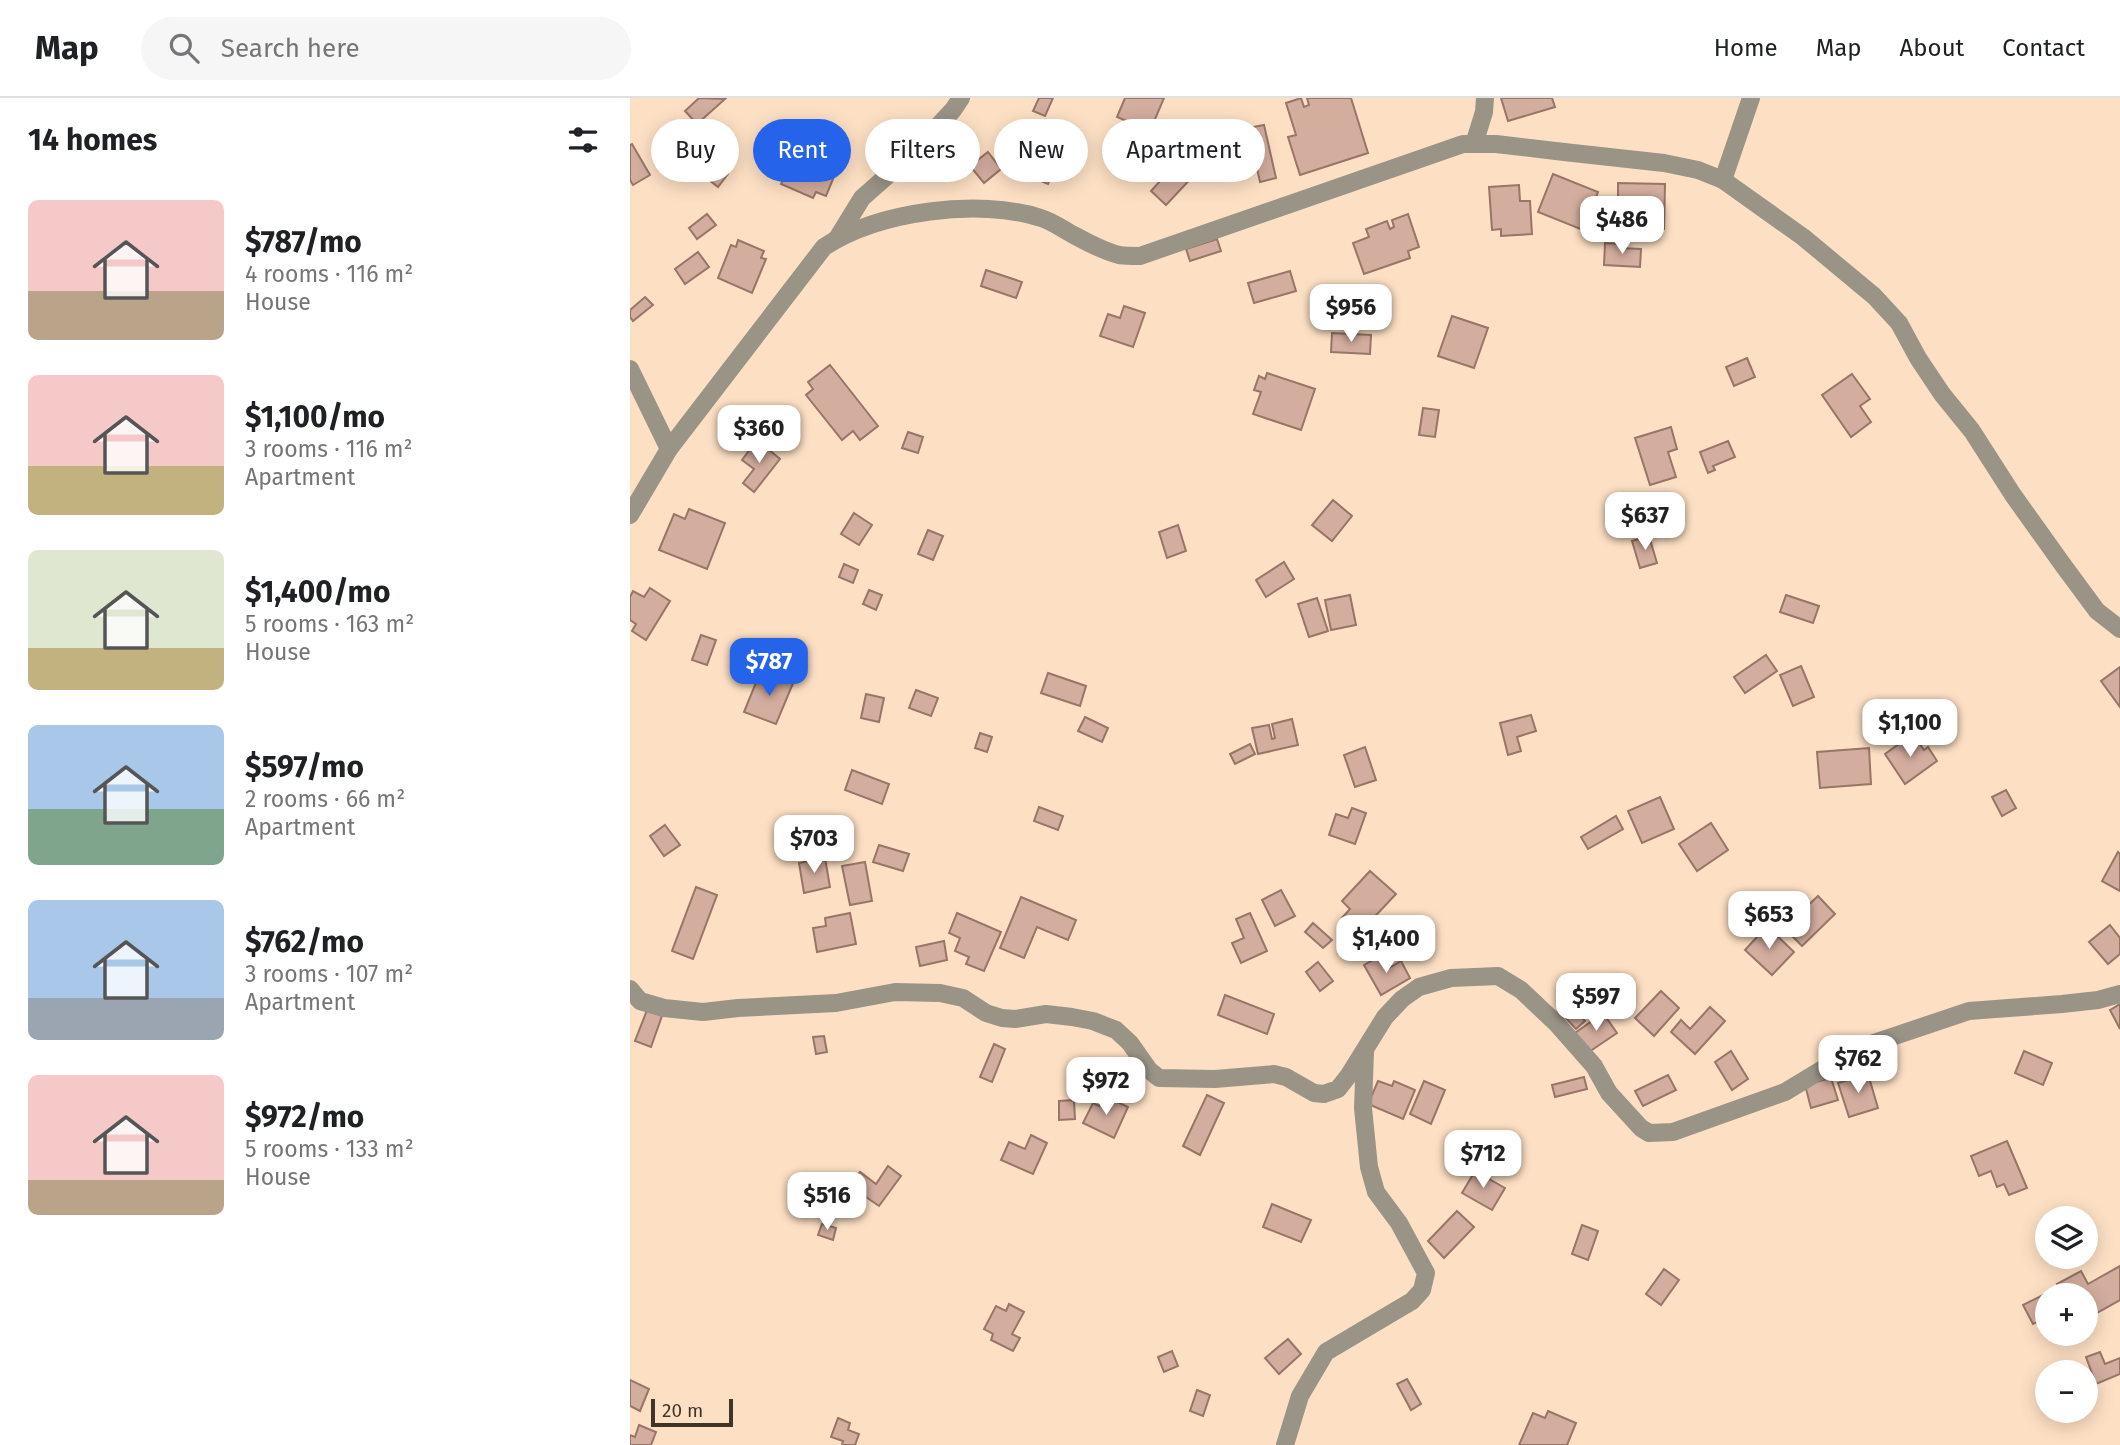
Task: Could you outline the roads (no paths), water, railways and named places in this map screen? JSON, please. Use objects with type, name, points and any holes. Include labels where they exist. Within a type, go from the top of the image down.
[{"type":"street","points":[[838,237],[862,198],[913,153],[961,98]]},
{"type":"street","points":[[1474,144],[1484,112],[1485,98]]},
{"type":"street","points":[[1723,180],[1751,98]]},
{"type":"street","points":[[630,515],[669,449],[824,247],[838,237],[876,223],[922,212],[998,208],[1043,218],[1119,255],[1140,256],[1463,144],[1496,144],[1664,163],[1699,170],[1723,180],[1803,237],[1874,296],[1899,323],[1942,394],[1972,431],[2063,565],[2097,611],[2120,629]]},
{"type":"street","points":[[630,369],[669,449]]},
{"type":"street","points":[[630,989],[640,1000],[664,1008],[703,1012],[836,1003],[895,992],[940,993],[963,998],[986,1013],[1002,1018],[1015,1019],[1046,1014],[1093,1021],[1116,1030],[1130,1043],[1149,1070],[1159,1078],[1215,1079],[1274,1074],[1286,1077],[1314,1093],[1324,1094],[1338,1089],[1385,1017],[1402,999],[1419,987],[1451,978],[1499,976],[1521,990],[1557,1024],[1594,1066],[1609,1093],[1641,1128],[1649,1133],[1673,1132],[1785,1092],[1856,1049],[1969,1011],[2098,1000],[2120,994]]},
{"type":"street","points":[[1285,1445],[1300,1395],[1325,1352],[1412,1301],[1422,1290],[1426,1273],[1399,1223],[1376,1192],[1369,1167],[1363,1108],[1365,1051]]}]
